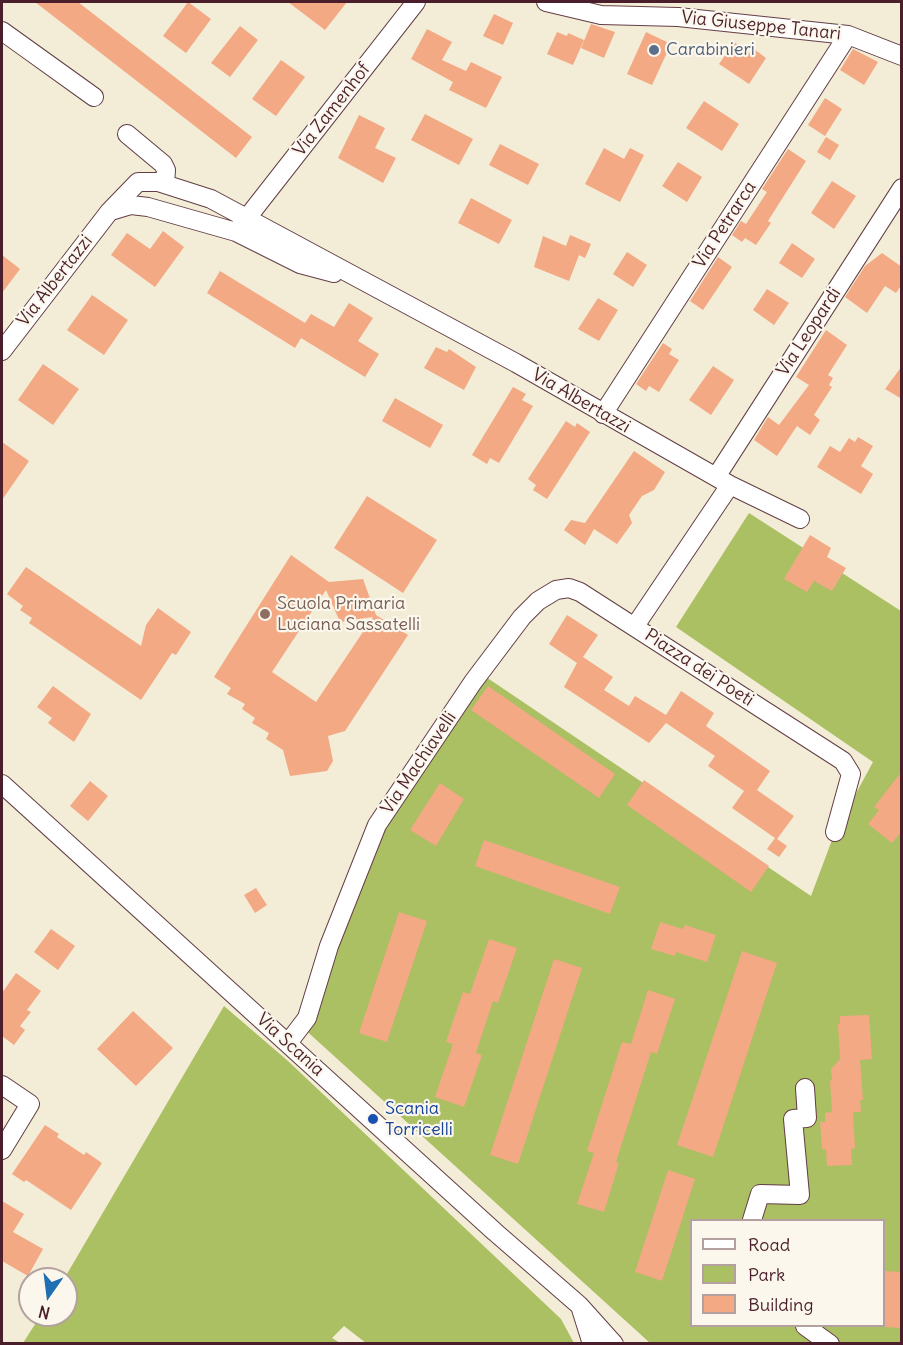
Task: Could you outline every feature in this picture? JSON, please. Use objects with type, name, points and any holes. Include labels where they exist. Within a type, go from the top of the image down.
[{"type":"street","name":"Via Zamenhof","points":[[242,226],[416,2]]},
{"type":"street","name":"Via Giuseppe Tanari","points":[[546,2],[601,15],[678,17],[848,35],[902,56]]},
{"type":"street","points":[[2,31],[94,97]]},
{"type":"street","name":"Via Petrarca","points":[[603,414],[848,35]]},
{"type":"street","points":[[127,134],[163,164],[166,170],[165,184]]},
{"type":"street","name":"Via Albertazzi","points":[[2,351],[109,212],[138,182],[148,180],[211,199],[242,226]]},
{"type":"street","name":"Via Leopardi","points":[[723,481],[902,188]]},
{"type":"street","name":"Via Albertazzi","points":[[109,212],[131,205],[242,226],[362,281],[516,363],[723,481],[800,519]]},
{"type":"street","name":"Piazza dei Poeti","points":[[723,481],[635,626],[843,761],[851,774],[834,832]]},
{"type":"street","name":"Via Machiavelli","points":[[288,1042],[307,1018],[329,946],[377,825],[473,682],[522,617],[556,590],[569,588],[635,626]]},
{"type":"street","name":"Via Scania","points":[[2,784],[495,1232],[579,1305],[592,1333],[614,1344]]},
{"type":"street","points":[[2,1085],[30,1104],[2,1150]]},
{"type":"street","points":[[753,1219],[760,1194],[800,1195],[793,1119],[807,1118],[805,1089]]},
{"type":"street","points":[[806,1327],[830,1344]]},
{"type":"green space","points":[[749,513],[901,611],[901,1343],[650,1343],[301,1026],[377,825],[480,673],[811,896],[835,832],[873,762],[676,627]]},
{"type":"green space","points":[[224,1006],[288,1061],[561,1319],[574,1343],[366,1343],[344,1326],[332,1338],[340,1343],[23,1343],[33,1327],[78,1327],[78,1267],[71,1267]]},
{"type":"building","points":[[35,2],[78,2],[252,137],[236,158]]},
{"type":"building","points":[[188,2],[211,19],[186,53],[163,36]]},
{"type":"building","points":[[288,2],[347,2],[325,30]]},
{"type":"building","points":[[494,14],[513,23],[503,45],[483,36]]},
{"type":"building","points":[[591,24],[615,32],[604,58],[581,48]]},
{"type":"building","points":[[240,26],[258,40],[230,77],[211,63]]},
{"type":"building","points":[[427,29],[452,42],[442,60],[466,71],[471,62],[502,77],[486,108],[449,90],[453,82],[411,59]]},
{"type":"building","points":[[557,32],[567,36],[568,33],[584,40],[573,65],[547,54]]},
{"type":"building","points":[[646,32],[671,44],[652,85],[627,74]]},
{"type":"building","points":[[734,42],[751,54],[754,49],[766,58],[749,84],[719,64]]},
{"type":"building","points":[[853,49],[878,62],[864,85],[840,70]]},
{"type":"building","points":[[281,60],[305,77],[276,116],[252,99]]},
{"type":"building","points":[[825,98],[842,109],[825,136],[808,125]]},
{"type":"building","points":[[704,101],[739,124],[722,151],[686,128]]},
{"type":"building","points":[[425,114],[473,139],[459,165],[411,140]]},
{"type":"building","points":[[359,115],[385,128],[375,148],[396,158],[383,183],[338,158]]},
{"type":"building","points":[[826,137],[839,145],[830,160],[817,152]]},
{"type":"building","points":[[500,144],[539,164],[528,185],[489,165]]},
{"type":"building","points":[[604,148],[624,159],[630,148],[644,155],[620,202],[585,184]]},
{"type":"building","points":[[788,149],[806,161],[768,221],[771,223],[756,245],[745,238],[742,242],[732,235],[741,221],[746,224],[767,192],[762,189]]},
{"type":"building","points":[[678,162],[702,177],[687,202],[662,186]]},
{"type":"building","points":[[832,181],[856,196],[834,229],[811,213]]},
{"type":"building","points":[[471,198],[512,220],[499,244],[458,223]]},
{"type":"building","points":[[163,231],[184,247],[155,287],[111,255],[127,233],[150,249]]},
{"type":"building","points":[[570,235],[591,244],[585,258],[579,255],[569,281],[534,267],[543,236],[566,246]]},
{"type":"building","points":[[792,243],[815,259],[802,278],[779,263]]},
{"type":"building","points":[[627,252],[647,265],[633,287],[613,274]]},
{"type":"building","points":[[882,253],[902,267],[902,284],[896,293],[885,286],[867,313],[845,297],[865,266]]},
{"type":"building","points":[[2,255],[20,269],[2,293]]},
{"type":"building","points":[[718,257],[732,267],[703,310],[690,301]]},
{"type":"building","points":[[220,271],[305,323],[311,314],[334,327],[349,303],[373,318],[358,341],[379,354],[365,377],[301,338],[295,348],[207,293]]},
{"type":"building","points":[[767,289],[789,303],[774,325],[753,310]]},
{"type":"building","points":[[92,295],[128,320],[104,355],[67,330]]},
{"type":"building","points":[[598,298],[618,310],[599,341],[578,329]]},
{"type":"building","points":[[826,330],[847,345],[828,375],[833,378],[829,385],[832,387],[814,415],[820,420],[810,435],[797,426],[777,456],[754,440],[768,417],[779,425],[809,385],[796,377]]},
{"type":"building","points":[[663,343],[672,349],[669,354],[679,360],[659,392],[649,386],[646,391],[636,384]]},
{"type":"building","points":[[436,347],[447,352],[449,349],[476,367],[464,390],[424,368]]},
{"type":"building","points":[[43,364],[79,389],[53,425],[18,400]]},
{"type":"building","points":[[713,366],[734,380],[711,415],[689,400]]},
{"type":"building","points":[[902,366],[902,399],[885,389]]},
{"type":"building","points":[[513,387],[526,394],[522,400],[533,406],[499,463],[490,458],[487,464],[472,455]]},
{"type":"building","points":[[395,398],[443,425],[430,448],[382,421]]},
{"type":"building","points":[[566,421],[575,427],[577,423],[590,432],[547,499],[533,490],[536,485],[528,479]]},
{"type":"building","points":[[858,437],[873,446],[861,466],[873,474],[861,494],[817,467],[830,446],[840,452],[849,438],[855,442]]},
{"type":"building","points":[[2,442],[29,461],[2,500]]},
{"type":"building","points":[[634,451],[665,472],[654,490],[642,496],[629,515],[632,523],[617,544],[594,529],[585,545],[564,530],[571,520],[585,523]]},
{"type":"building","points":[[367,496],[437,540],[403,593],[334,548]]},
{"type":"building","points":[[810,535],[831,548],[827,557],[846,568],[832,591],[814,581],[807,592],[784,579]]},
{"type":"building","points":[[291,555],[329,582],[363,579],[376,615],[408,635],[345,731],[328,736],[333,761],[327,771],[290,776],[283,750],[266,739],[269,733],[252,723],[255,718],[242,709],[245,704],[227,694],[231,688],[214,677]],"holes":[[[326,590],[340,622],[373,617],[316,702],[272,672]]]},
{"type":"building","points":[[26,567],[141,646],[146,625],[158,608],[191,632],[176,655],[172,653],[141,700],[29,623],[32,618],[20,610],[23,606],[7,594]]},
{"type":"building","points":[[567,615],[598,635],[583,657],[613,677],[604,690],[629,706],[635,696],[666,715],[681,691],[714,713],[706,726],[770,771],[757,790],[794,816],[777,839],[787,846],[779,857],[767,849],[775,838],[732,808],[744,791],[708,766],[715,756],[666,723],[649,743],[564,687],[577,663],[549,644]]},
{"type":"building","points":[[53,686],[91,714],[74,742],[48,723],[52,718],[37,707]]},
{"type":"building","points":[[488,686],[615,774],[599,798],[471,710]]},
{"type":"building","points":[[902,771],[902,831],[892,843],[868,824],[879,810],[874,807]]},
{"type":"building","points":[[644,780],[769,866],[751,892],[627,805]]},
{"type":"building","points":[[90,781],[108,796],[88,821],[70,806]]},
{"type":"building","points":[[440,783],[464,799],[436,846],[410,830]]},
{"type":"building","points":[[484,840],[620,887],[610,914],[475,866]]},
{"type":"building","points":[[256,888],[267,905],[255,913],[244,895]]},
{"type":"building","points":[[399,912],[427,921],[387,1042],[359,1033]]},
{"type":"building","points":[[660,922],[683,929],[685,925],[716,935],[707,962],[676,952],[675,956],[651,949]]},
{"type":"building","points":[[51,929],[75,946],[58,970],[34,952]]},
{"type":"building","points":[[489,939],[517,948],[498,1003],[493,1001],[476,1053],[482,1055],[464,1107],[435,1097],[453,1044],[446,1042],[463,992],[470,994]]},
{"type":"building","points":[[742,951],[777,963],[713,1157],[677,1145]]},
{"type":"building","points":[[554,959],[582,968],[518,1164],[490,1155]]},
{"type":"building","points":[[16,973],[41,991],[27,1010],[31,1012],[20,1026],[25,1030],[14,1045],[2,1036],[2,993]]},
{"type":"building","points":[[648,990],[675,999],[657,1054],[651,1052],[616,1162],[619,1163],[604,1212],[577,1204],[594,1153],[587,1151],[622,1042],[631,1044]]},
{"type":"building","points":[[133,1011],[173,1048],[136,1086],[97,1049]]},
{"type":"building","points":[[869,1015],[872,1059],[860,1060],[863,1100],[860,1100],[861,1112],[853,1112],[855,1148],[851,1149],[852,1165],[827,1166],[826,1149],[822,1149],[820,1122],[825,1122],[825,1113],[832,1112],[831,1069],[840,1059],[838,1024],[840,1016]]},
{"type":"building","points":[[45,1125],[59,1134],[57,1137],[84,1155],[86,1152],[102,1163],[71,1210],[26,1180],[24,1182],[12,1174]]},
{"type":"building","points":[[668,1170],[695,1179],[662,1281],[635,1272]]},
{"type":"building","points":[[2,1201],[24,1214],[13,1232],[43,1249],[33,1267],[18,1267],[18,1270],[2,1261]]},
{"type":"building","points":[[885,1271],[902,1272],[902,1328],[884,1327]]},
{"type":"place","name":"Carabinieri","points":[[654,50]]},
{"type":"place","name":"Scuola Primaria Luciana Sassatelli","points":[[265,614]]},
{"type":"place","name":"Scania Torricelli","points":[[373,1119]]}]
